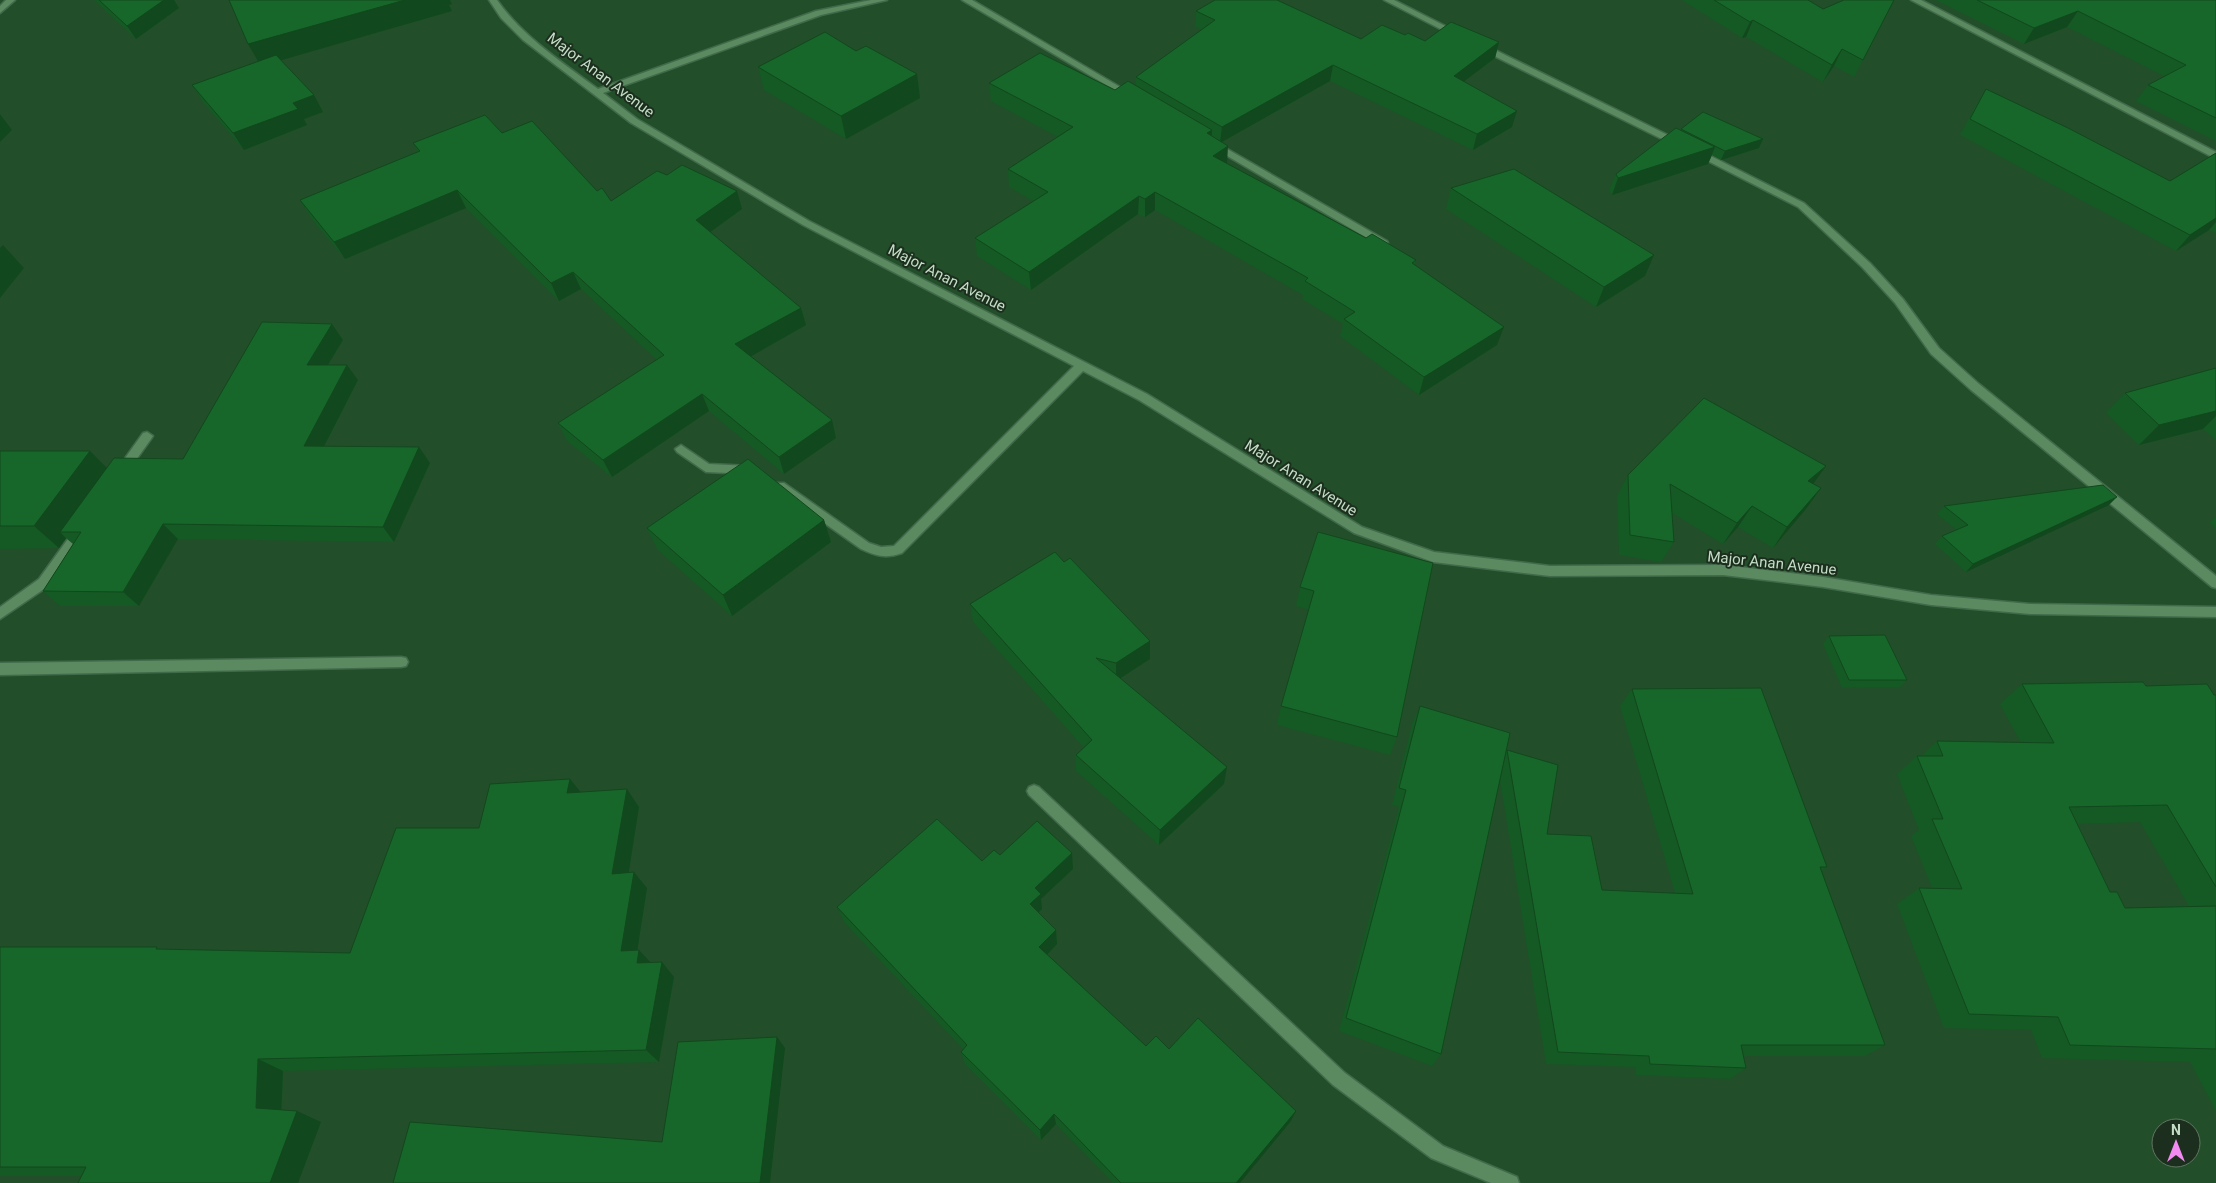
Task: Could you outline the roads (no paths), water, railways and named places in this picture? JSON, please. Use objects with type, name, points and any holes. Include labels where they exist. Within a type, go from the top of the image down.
[{"type":"street","points":[[0,11],[11,0]]},
{"type":"street","name":"Major Anan Avenue","points":[[493,0],[504,16],[526,38],[634,121],[806,223],[1143,397],[1358,530],[1433,557],[1550,571],[1723,570],[1823,582],[1931,600],[2030,608],[2216,612]]},
{"type":"street","points":[[597,92],[819,13],[883,0]]},
{"type":"street","points":[[966,0],[1144,104]]},
{"type":"street","points":[[1388,0],[1801,205],[1866,265],[1899,301],[1935,351],[1975,387],[2216,583]]},
{"type":"street","points":[[1915,0],[2216,156]]},
{"type":"street","points":[[1204,138],[1390,247]]},
{"type":"street","points":[[681,449],[706,468],[758,470],[865,546],[879,553],[888,554],[898,550],[1082,365]]},
{"type":"street","points":[[114,483],[147,436]]},
{"type":"street","points":[[0,614],[43,584],[87,521]]},
{"type":"street","points":[[0,669],[401,662]]},
{"type":"street","points":[[1034,791],[1339,1079],[1437,1152],[1510,1183]]}]
